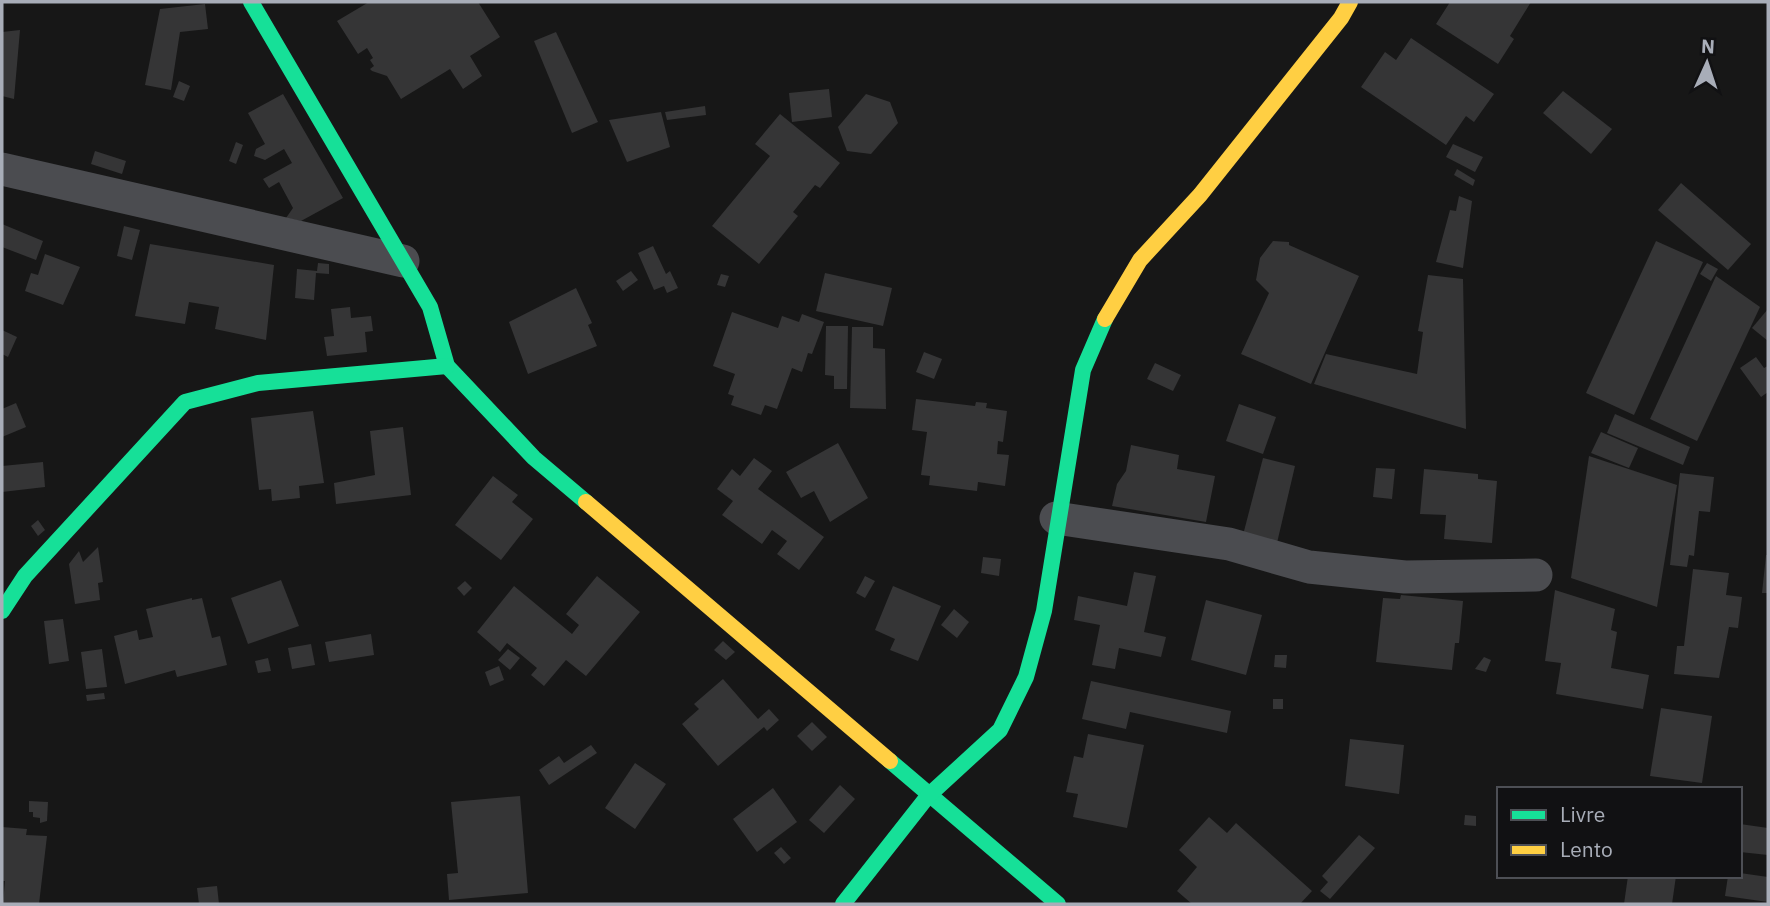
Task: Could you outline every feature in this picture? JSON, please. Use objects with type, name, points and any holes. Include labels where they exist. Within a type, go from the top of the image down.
[{"type":"street","points":[[251,2],[430,307],[447,366],[534,458],[1058,904]]},
{"type":"street","points":[[843,904],[929,796],[1000,730],[1026,677],[1044,611],[1056,518],[1083,370],[1107,314],[1140,260],[1208,184],[1341,18],[1350,2]]},
{"type":"street","points":[[2,169],[403,261]]},
{"type":"street","points":[[2,611],[25,576],[185,402],[258,383],[447,366]]},
{"type":"street","points":[[1056,518],[1229,544],[1309,567],[1405,577],[1535,575]]},
{"type":"building","points":[[369,2],[478,2],[500,37],[470,56],[482,76],[463,89],[450,69],[401,99],[387,76],[370,69],[374,66],[370,60],[373,58],[367,48],[358,54],[337,21]]},
{"type":"building","points":[[1450,2],[1531,2],[1510,36],[1514,39],[1498,64],[1436,24]]},
{"type":"building","points":[[205,4],[208,29],[180,32],[171,90],[145,85],[160,9]]},
{"type":"building","points":[[20,30],[14,99],[2,96],[2,32]]},
{"type":"building","points":[[556,32],[598,122],[572,133],[534,41]]},
{"type":"building","points":[[1411,38],[1494,94],[1474,122],[1466,116],[1446,145],[1361,87],[1385,52],[1396,60]]},
{"type":"building","points":[[179,81],[190,86],[184,101],[173,97]]},
{"type":"building","points":[[829,89],[832,117],[792,122],[789,93]]},
{"type":"building","points":[[1563,91],[1612,129],[1591,154],[1543,113]]},
{"type":"building","points":[[283,94],[343,198],[301,221],[286,218],[293,208],[279,182],[269,188],[263,179],[292,163],[284,149],[265,160],[254,156],[256,149],[265,144],[248,113]]},
{"type":"building","points":[[866,94],[890,102],[898,123],[871,154],[847,151],[838,127]]},
{"type":"building","points":[[705,106],[706,115],[667,120],[665,112]]},
{"type":"building","points":[[661,112],[670,147],[627,162],[609,120]]},
{"type":"building","points":[[780,114],[840,163],[820,188],[815,185],[793,212],[798,216],[759,264],[712,226],[770,156],[755,144]]},
{"type":"building","points":[[236,142],[243,145],[236,164],[229,161]]},
{"type":"building","points":[[1453,144],[1483,157],[1475,172],[1446,157]]},
{"type":"building","points":[[95,151],[126,161],[122,174],[91,164]]},
{"type":"building","points":[[1457,169],[1475,180],[1473,186],[1454,175]]},
{"type":"building","points":[[1681,183],[1751,244],[1728,270],[1658,210]]},
{"type":"building","points":[[1459,196],[1472,201],[1463,268],[1436,262],[1450,210],[1456,211]]},
{"type":"building","points":[[2,224],[43,241],[36,260],[2,247]]},
{"type":"building","points":[[124,226],[140,230],[132,260],[117,256]]},
{"type":"building","points":[[1273,241],[1289,242],[1289,245],[1359,276],[1311,384],[1241,354],[1269,293],[1256,280],[1260,258]]},
{"type":"building","points":[[1656,241],[1703,262],[1634,415],[1586,393]]},
{"type":"building","points":[[150,244],[274,265],[266,340],[215,329],[219,307],[189,302],[185,324],[135,316]]},
{"type":"building","points":[[653,246],[666,274],[670,271],[678,288],[667,293],[664,286],[654,290],[638,253]]},
{"type":"building","points":[[45,254],[80,267],[63,305],[25,291],[31,273],[38,275]]},
{"type":"building","points":[[318,263],[329,264],[329,274],[316,273],[314,300],[295,298],[297,269],[317,271]]},
{"type":"building","points":[[1707,263],[1718,269],[1711,281],[1700,274]]},
{"type":"building","points":[[631,271],[638,280],[623,291],[616,281]]},
{"type":"building","points":[[825,273],[892,288],[883,326],[816,311]]},
{"type":"building","points":[[721,274],[729,276],[725,287],[717,285]]},
{"type":"building","points":[[1428,275],[1463,279],[1466,429],[1314,384],[1326,354],[1417,374],[1423,332],[1418,331]]},
{"type":"building","points":[[1716,276],[1760,307],[1697,441],[1650,419]]},
{"type":"building","points":[[576,288],[592,323],[588,325],[597,346],[528,374],[509,322]]},
{"type":"building","points":[[350,307],[351,318],[371,316],[373,331],[365,332],[367,352],[327,356],[324,337],[334,336],[331,309]]},
{"type":"building","points":[[1768,309],[1768,341],[1752,328]]},
{"type":"building","points":[[732,312],[778,328],[782,316],[799,322],[802,314],[824,322],[812,354],[808,353],[802,372],[792,368],[777,409],[765,405],[761,415],[731,405],[734,396],[728,394],[735,374],[713,366]]},
{"type":"building","points":[[826,326],[848,326],[847,389],[834,389],[834,376],[825,375]]},
{"type":"building","points":[[852,327],[873,327],[873,348],[885,349],[886,409],[850,408]]},
{"type":"building","points":[[2,330],[17,337],[8,357],[2,354]]},
{"type":"building","points":[[924,352],[942,359],[934,379],[916,372]]},
{"type":"building","points":[[1756,357],[1764,368],[1768,366],[1768,392],[1761,397],[1740,368]]},
{"type":"building","points":[[1155,363],[1181,375],[1173,391],[1147,379]]},
{"type":"building","points":[[916,399],[975,406],[976,402],[987,403],[986,408],[1007,411],[1003,442],[998,441],[997,454],[1009,455],[1005,486],[978,482],[977,491],[929,485],[930,476],[921,475],[927,432],[912,430]]},
{"type":"building","points":[[16,403],[26,427],[2,437],[2,409]]},
{"type":"building","points":[[1239,404],[1276,417],[1263,454],[1226,441]]},
{"type":"building","points":[[313,411],[324,483],[299,486],[300,498],[272,501],[271,489],[259,490],[251,418]]},
{"type":"building","points":[[1615,414],[1690,447],[1683,465],[1607,433]]},
{"type":"building","points":[[403,427],[411,495],[336,504],[334,483],[375,475],[370,431]]},
{"type":"building","points":[[1601,432],[1638,448],[1629,468],[1591,453]]},
{"type":"building","points":[[838,443],[868,498],[830,522],[814,491],[801,498],[786,472]]},
{"type":"building","points":[[1131,445],[1179,455],[1177,469],[1215,476],[1206,522],[1112,506],[1117,484],[1126,471]]},
{"type":"building","points":[[1589,456],[1677,485],[1657,607],[1571,578]]},
{"type":"building","points":[[754,458],[772,471],[758,489],[824,537],[799,570],[777,554],[787,541],[772,530],[762,544],[722,515],[733,501],[717,489],[732,469],[740,476]]},
{"type":"building","points":[[1263,458],[1295,466],[1277,543],[1243,535]]},
{"type":"building","points":[[43,462],[45,487],[2,492],[2,466]]},
{"type":"building","points":[[1376,468],[1395,469],[1392,499],[1373,497]]},
{"type":"building","points":[[1424,469],[1478,474],[1478,479],[1497,481],[1492,543],[1444,539],[1446,515],[1420,514]]},
{"type":"building","points":[[1680,473],[1714,477],[1710,512],[1699,511],[1694,556],[1689,555],[1687,567],[1670,565]]},
{"type":"building","points":[[493,476],[518,495],[512,502],[533,519],[501,560],[455,525]]},
{"type":"building","points":[[38,520],[45,530],[38,536],[31,526]]},
{"type":"building","points":[[98,547],[103,582],[98,583],[100,600],[75,604],[69,564],[79,551],[83,562]]},
{"type":"building","points":[[1766,555],[1768,593],[1762,593]]},
{"type":"building","points":[[983,557],[1001,559],[999,576],[981,573]]},
{"type":"building","points":[[1693,569],[1729,573],[1726,595],[1742,597],[1738,628],[1729,627],[1719,678],[1674,674],[1677,646],[1684,646]]},
{"type":"building","points":[[1134,572],[1156,576],[1144,632],[1166,637],[1161,657],[1119,648],[1115,669],[1092,665],[1100,625],[1074,620],[1078,596],[1127,606]]},
{"type":"building","points":[[597,576],[640,612],[586,676],[566,660],[544,686],[531,675],[537,668],[507,643],[500,652],[477,632],[514,586],[572,634],[579,625],[566,614]]},
{"type":"building","points":[[865,576],[875,581],[865,598],[856,593]]},
{"type":"building","points":[[281,580],[299,626],[248,644],[231,598]]},
{"type":"building","points":[[465,581],[472,588],[464,596],[457,588]]},
{"type":"building","points":[[893,586],[941,606],[918,661],[890,650],[895,639],[875,630]]},
{"type":"building","points":[[1555,590],[1615,609],[1611,630],[1617,632],[1611,668],[1649,675],[1643,709],[1556,694],[1561,663],[1545,661]]},
{"type":"building","points":[[1401,595],[1463,601],[1459,643],[1455,643],[1452,670],[1376,662],[1383,598],[1400,599]]},
{"type":"building","points":[[202,598],[212,638],[220,636],[227,665],[177,677],[175,670],[125,684],[114,636],[137,630],[139,640],[153,637],[146,609]]},
{"type":"building","points":[[1206,600],[1262,615],[1246,675],[1191,660]]},
{"type":"building","points":[[954,609],[969,622],[957,638],[941,625]]},
{"type":"building","points":[[63,619],[69,661],[49,664],[44,621]]},
{"type":"building","points":[[371,634],[374,655],[329,662],[325,642]]},
{"type":"building","points":[[723,641],[735,652],[726,660],[714,650]]},
{"type":"building","points":[[311,644],[315,665],[292,669],[288,648]]},
{"type":"building","points":[[102,649],[107,687],[86,689],[81,652]]},
{"type":"building","points":[[508,649],[520,658],[510,670],[498,660]]},
{"type":"building","points":[[1275,655],[1287,655],[1286,668],[1274,667]]},
{"type":"building","points":[[1484,657],[1491,660],[1486,672],[1475,669]]},
{"type":"building","points":[[268,658],[271,671],[258,673],[255,661]]},
{"type":"building","points":[[499,666],[504,680],[490,686],[485,672]]},
{"type":"building","points":[[723,679],[758,719],[769,709],[779,720],[767,731],[764,727],[718,766],[682,724],[699,709],[694,704]]},
{"type":"building","points":[[1091,681],[1231,711],[1227,733],[1130,712],[1126,729],[1082,719]]},
{"type":"building","points":[[104,693],[105,699],[87,701],[86,695]]},
{"type":"building","points":[[1273,699],[1283,699],[1283,709],[1273,709]]},
{"type":"building","points":[[1661,708],[1712,716],[1702,783],[1650,776]]},
{"type":"building","points":[[812,722],[827,737],[812,751],[797,736]]},
{"type":"building","points":[[1088,734],[1144,745],[1127,828],[1073,817],[1078,794],[1066,792],[1074,756],[1083,758]]},
{"type":"building","points":[[1350,739],[1404,745],[1399,794],[1345,786]]},
{"type":"building","points":[[591,745],[597,753],[549,785],[539,770],[559,756],[564,763]]},
{"type":"building","points":[[635,763],[666,784],[635,829],[605,808]]},
{"type":"building","points":[[840,785],[855,799],[824,833],[809,820]]},
{"type":"building","points":[[773,788],[797,822],[757,852],[733,819]]},
{"type":"building","points":[[520,796],[528,893],[449,900],[447,874],[458,873],[451,802]]},
{"type":"building","points":[[29,801],[48,802],[47,821],[40,823],[40,818],[33,817],[33,812],[29,812]]},
{"type":"building","points":[[1465,815],[1476,816],[1476,826],[1464,825]]},
{"type":"building","points":[[1209,817],[1227,833],[1236,823],[1312,891],[1300,904],[1192,904],[1177,891],[1197,867],[1179,850]]},
{"type":"building","points":[[1742,824],[1768,828],[1768,855],[1742,852]]},
{"type":"building","points":[[2,827],[27,829],[26,835],[47,836],[39,904],[3,904],[5,881],[2,881]]},
{"type":"building","points":[[1359,835],[1375,848],[1330,899],[1320,891],[1328,882],[1322,876]]},
{"type":"building","points":[[781,847],[791,858],[784,864],[774,853]]},
{"type":"building","points":[[1742,873],[1768,877],[1768,902],[1725,896],[1728,878],[1742,878]]},
{"type":"building","points":[[1628,878],[1676,878],[1672,904],[1624,904]]},
{"type":"building","points":[[217,886],[219,904],[199,904],[197,888]]},
{"type":"traffic: fast","points":[[251,2],[430,307],[447,366],[534,458],[586,502]]},
{"type":"traffic: fast","points":[[843,904],[928,796],[1000,730],[1026,677],[1044,611],[1083,370],[1105,319]]},
{"type":"traffic: fast","points":[[2,611],[25,576],[185,402],[258,383],[447,366]]},
{"type":"traffic: fast","points":[[890,761],[1058,904]]},
{"type":"traffic: slow","points":[[1105,319],[1140,260],[1200,195],[1341,18],[1350,2]]},
{"type":"traffic: slow","points":[[586,502],[890,761]]}]
